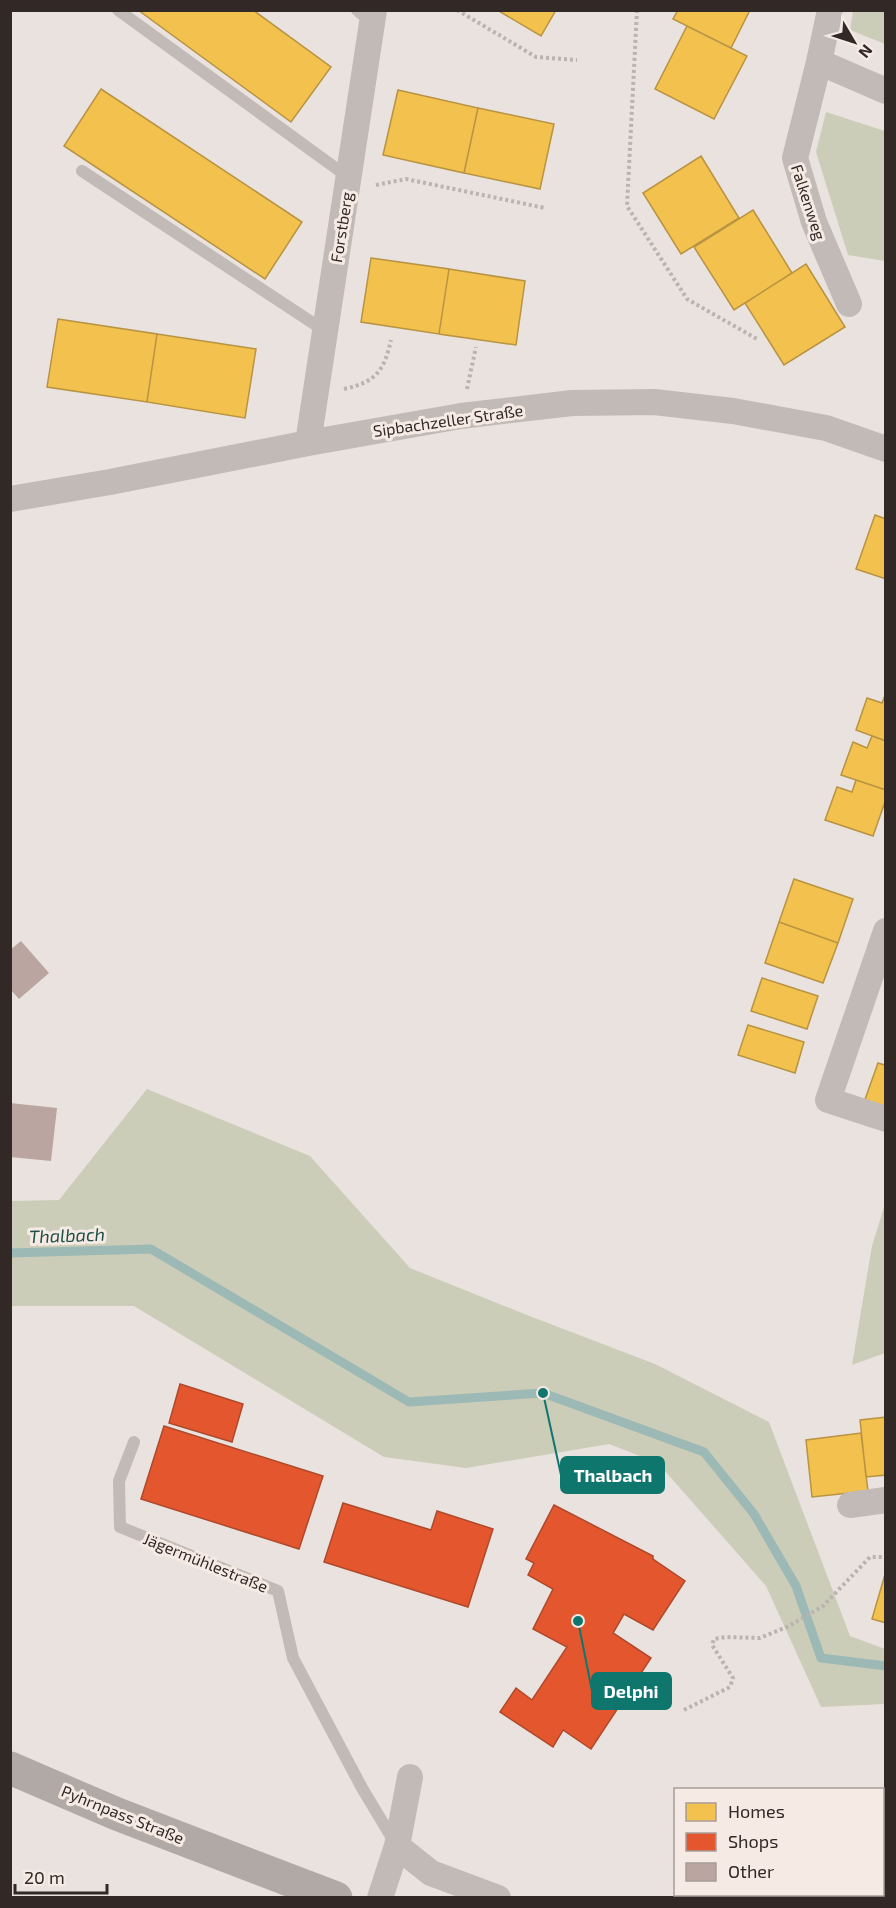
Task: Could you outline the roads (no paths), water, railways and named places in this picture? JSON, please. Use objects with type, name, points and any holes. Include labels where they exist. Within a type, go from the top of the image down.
[{"type":"main road","name":"Pyhrnpass Straße","points":[[10,1768],[117,1814],[336,1898]]},
{"type":"street","name":"Falkenweg","points":[[830,10],[795,158],[814,222],[849,304]]},
{"type":"street","name":"Forstberg","points":[[308,442],[347,184],[367,15]]},
{"type":"street","points":[[819,62],[885,91]]},
{"type":"street","name":"Sipbachzeller Straße","points":[[10,499],[110,482],[308,442],[461,416],[572,403],[654,402],[733,411],[826,428],[885,449]]},
{"type":"street","points":[[885,931],[828,1100],[885,1119]]},
{"type":"street","points":[[850,1505],[885,1500]]},
{"type":"street","points":[[380,1898],[397,1846],[411,1777]]},
{"type":"street","name":"Jägermühlestraße","points":[[397,1846],[431,1873],[498,1898]]},
{"type":"lane","points":[[118,10],[347,184]]},
{"type":"lane","points":[[82,171],[325,331]]},
{"type":"lane","name":"Jägermühlestraße","points":[[134,1442],[119,1480],[120,1527],[278,1591],[293,1659],[362,1788],[397,1846]]},
{"type":"waterway","name":"Thalbach","points":[[10,1253],[151,1249],[409,1402],[543,1393],[704,1452],[754,1514],[796,1586],[821,1658],[886,1666]]},
{"type":"place","name":"Thalbach","points":[[543,1393]]},
{"type":"place","name":"Delphi","points":[[578,1621]]}]
